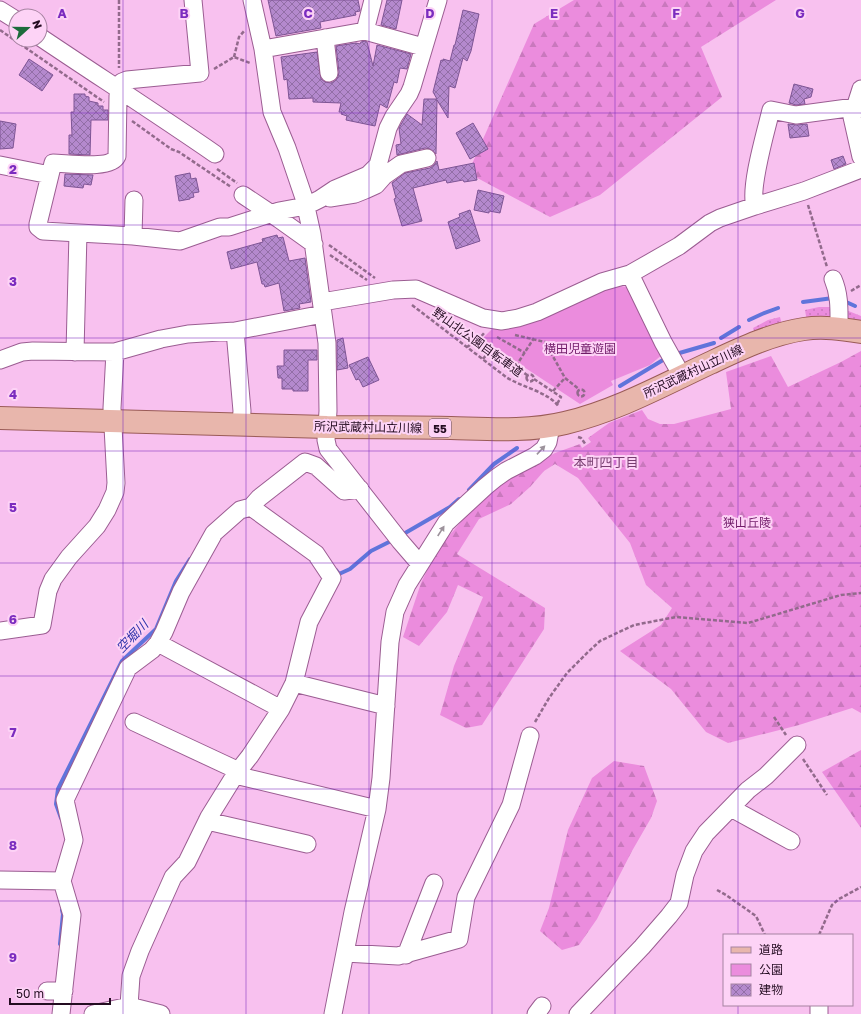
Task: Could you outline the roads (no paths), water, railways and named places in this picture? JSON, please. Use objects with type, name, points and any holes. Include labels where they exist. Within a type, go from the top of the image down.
[{"type":"main road","name":"所沢武蔵村山立川線","points":[[0,418],[112,422],[326,427],[377,426],[513,430],[556,418],[565,423],[603,412],[741,348],[770,338],[804,329],[839,328],[861,332]]},
{"type":"street","points":[[120,85],[127,80],[200,73],[193,0]]},
{"type":"street","points":[[252,0],[263,49],[272,112],[287,148],[313,202],[319,243],[322,308],[327,342],[328,411],[326,440],[328,449],[397,538],[419,563]]},
{"type":"street","points":[[365,31],[373,0]]},
{"type":"street","points":[[313,202],[335,189],[368,175],[378,166],[388,128],[394,116],[409,94],[438,0]]},
{"type":"street","points":[[263,49],[365,31],[423,47]]},
{"type":"street","points":[[325,38],[329,73]]},
{"type":"street","points":[[48,42],[120,85],[215,154]]},
{"type":"street","points":[[120,85],[118,156],[116,160],[112,162],[90,165],[53,163],[38,224],[38,227],[43,231],[133,236],[180,241],[220,227],[229,227],[313,202],[354,194],[376,185],[384,176],[401,164],[428,158]]},
{"type":"street","points":[[861,89],[852,117],[861,157]]},
{"type":"street","points":[[755,206],[753,199],[757,171],[771,110],[796,114],[855,107]]},
{"type":"street","points":[[0,165],[50,175]]},
{"type":"street","points":[[0,360],[22,352],[115,352],[161,339],[188,334],[235,331],[393,290],[416,288],[483,318],[502,321],[518,318],[537,312],[602,282],[630,274],[679,246],[710,223],[755,206],[804,191],[861,169]]},
{"type":"street","points":[[243,195],[319,243]]},
{"type":"street","points":[[133,236],[134,200]]},
{"type":"street","points":[[75,352],[78,234]]},
{"type":"street","points":[[630,274],[663,342],[682,376]]},
{"type":"street","points":[[833,279],[839,297],[839,328]]},
{"type":"street","points":[[235,331],[242,411],[241,424]]},
{"type":"street","points":[[0,631],[42,625],[48,590],[53,579],[69,557],[98,526],[112,499],[116,483],[112,422],[115,352]]},
{"type":"street","points":[[333,1014],[353,912],[377,809],[390,642],[395,612],[406,585],[446,523],[496,478],[535,456],[544,449],[548,442],[556,418]]},
{"type":"street","points":[[61,1014],[58,991],[72,915],[58,881],[74,840],[65,800],[128,668],[152,650],[158,643],[181,592],[214,533],[240,510],[255,502],[305,462],[316,466],[344,491],[360,489]]},
{"type":"street","points":[[130,1010],[131,976],[140,951],[173,877],[187,862],[207,821],[237,773],[281,709],[294,683],[309,622],[332,578],[316,554],[255,502]]},
{"type":"street","points":[[158,643],[281,709]]},
{"type":"street","points":[[294,683],[386,706]]},
{"type":"street","points":[[134,722],[237,773],[377,809]]},
{"type":"street","points":[[345,953],[398,956],[459,939],[466,897],[511,805],[530,736]]},
{"type":"street","points":[[578,1014],[669,916],[679,903],[685,875],[694,851],[706,833],[748,790],[766,776],[795,746]]},
{"type":"street","points":[[731,808],[791,841]]},
{"type":"street","points":[[207,821],[307,844]]},
{"type":"street","points":[[0,880],[58,881]]},
{"type":"street","points":[[406,954],[434,883]]},
{"type":"street","points":[[93,1014],[130,1010],[161,1014]]},
{"type":"waterway","name":"空堀川","points":[[803,302],[833,298]]},
{"type":"waterway","name":"空堀川","points":[[844,301],[855,306]]},
{"type":"waterway","name":"空堀川","points":[[749,320],[778,308]]},
{"type":"waterway","name":"空堀川","points":[[721,338],[739,327]]},
{"type":"waterway","name":"空堀川","points":[[676,354],[714,343]]},
{"type":"waterway","name":"空堀川","points":[[620,386],[663,360]]},
{"type":"waterway","name":"空堀川","points":[[469,490],[494,464],[517,448]]},
{"type":"waterway","name":"空堀川","points":[[400,536],[450,507],[459,499]]},
{"type":"waterway","name":"空堀川","points":[[336,570],[339,574],[350,569],[371,551],[393,540]]},
{"type":"waterway","name":"空堀川","points":[[61,818],[56,804],[58,789],[122,661],[156,629],[176,581],[190,559]]},
{"type":"waterway","name":"空堀川","points":[[60,944],[63,914],[62,910]]},
{"type":"district","name":"本町四丁目","points":[[606,462]]},
{"type":"park label","name":"横田児童遊園","points":[[580,348]]},
{"type":"park label","name":"狭山丘陵","points":[[747,522]]}]
